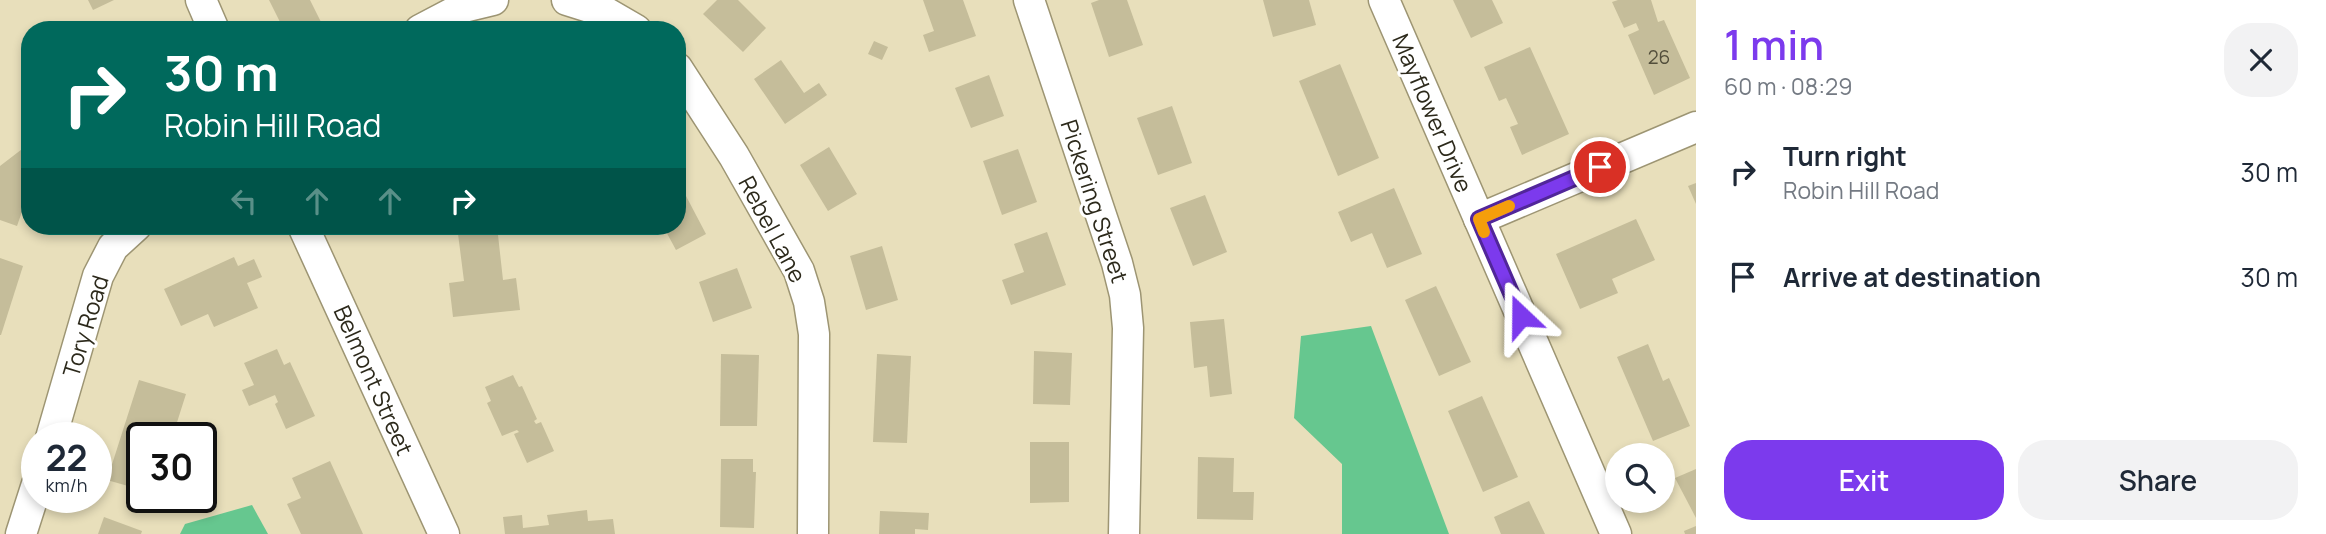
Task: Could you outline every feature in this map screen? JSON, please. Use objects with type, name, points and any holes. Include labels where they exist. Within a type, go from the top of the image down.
[{"type":"street","points":[[201,0],[210,21]]},
{"type":"street","points":[[437,21],[464,7],[493,0]]},
{"type":"street","points":[[567,0],[605,12],[620,21]]},
{"type":"street","name":"Pickering Street","points":[[1029,0],[1117,263],[1125,295],[1128,328],[1124,534]]},
{"type":"street","name":"Mayflower Drive","points":[[1384,0],[1616,534]]},
{"type":"street","name":"Rebel Lane","points":[[686,82],[784,241],[799,271],[809,302],[814,334],[813,534]]},
{"type":"street","points":[[1479,219],[1696,127]]},
{"type":"street","name":"Tory Road","points":[[56,422],[98,276],[113,247],[126,235]]},
{"type":"street","name":"Belmont Street","points":[[307,235],[444,534]]},
{"type":"street","points":[[21,534],[28,513]]},
{"type":"green space","points":[[1371,326],[1449,534],[1342,534],[1342,464],[1294,418],[1301,336]]},
{"type":"green space","points":[[252,505],[268,534],[180,534],[185,524]]},
{"type":"building","points":[[88,0],[114,0],[93,10]]},
{"type":"building","points":[[269,0],[310,0],[320,21],[280,21]]},
{"type":"building","points":[[717,0],[738,0],[766,28],[743,52],[703,14]]},
{"type":"building","points":[[923,0],[963,0],[976,36],[929,52],[923,35],[934,31]]},
{"type":"building","points":[[1099,0],[1127,0],[1143,45],[1109,57],[1091,3]]},
{"type":"building","points":[[1263,0],[1309,0],[1316,25],[1273,37]]},
{"type":"building","points":[[1453,0],[1492,0],[1503,23],[1471,38]]},
{"type":"building","points":[[1651,0],[1658,22],[1664,20],[1690,78],[1654,95],[1628,35],[1639,30],[1636,23],[1624,28],[1612,2]]},
{"type":"building","points":[[874,41],[888,47],[882,60],[868,54]]},
{"type":"building","points":[[1530,47],[1569,134],[1522,155],[1510,127],[1518,124],[1506,98],[1499,101],[1484,67]]},
{"type":"building","points":[[781,60],[804,93],[819,83],[827,95],[785,124],[754,79]]},
{"type":"building","points":[[1340,64],[1379,158],[1338,176],[1299,81]]},
{"type":"building","points":[[989,75],[1004,116],[971,128],[955,88]]},
{"type":"building","points":[[1172,106],[1192,163],[1158,175],[1137,118]]},
{"type":"building","points":[[829,147],[857,194],[828,211],[800,165]]},
{"type":"building","points":[[1018,149],[1037,202],[1002,215],[983,161]]},
{"type":"building","points":[[21,150],[21,214],[17,226],[0,220],[0,166]]},
{"type":"building","points":[[1696,183],[1696,204],[1688,186]]},
{"type":"building","points":[[1394,188],[1422,254],[1387,268],[1372,233],[1351,242],[1338,212]]},
{"type":"building","points":[[1205,195],[1227,252],[1193,266],[1170,208]]},
{"type":"building","points":[[686,196],[706,234],[676,250],[668,235],[686,235]]},
{"type":"building","points":[[1636,219],[1655,260],[1612,279],[1618,293],[1580,309],[1556,254]]},
{"type":"building","points":[[1047,232],[1066,285],[1011,305],[1002,280],[1024,272],[1014,244]]},
{"type":"building","points":[[458,235],[498,235],[503,280],[516,278],[520,310],[453,317],[449,283],[464,281]]},
{"type":"building","points":[[882,246],[898,300],[866,310],[850,256]]},
{"type":"building","points":[[234,257],[238,266],[254,259],[262,277],[247,283],[258,308],[214,327],[208,314],[181,326],[164,289]]},
{"type":"building","points":[[0,258],[23,266],[1,335],[0,335]]},
{"type":"building","points":[[737,268],[752,308],[713,322],[699,282]]},
{"type":"building","points":[[1436,286],[1471,362],[1439,376],[1405,300]]},
{"type":"building","points":[[1224,319],[1232,394],[1210,397],[1207,366],[1194,368],[1190,322]]},
{"type":"building","points":[[1648,344],[1663,381],[1669,378],[1690,426],[1653,441],[1617,357]]},
{"type":"building","points":[[277,349],[284,365],[290,362],[315,416],[286,429],[275,404],[278,402],[275,395],[249,406],[242,390],[254,385],[244,363]]},
{"type":"building","points":[[1034,351],[1072,353],[1070,405],[1033,404]]},
{"type":"building","points":[[721,354],[759,355],[757,426],[720,426]]},
{"type":"building","points":[[877,354],[911,356],[907,443],[873,442]]},
{"type":"building","points":[[513,375],[519,387],[522,386],[537,419],[534,421],[536,424],[541,422],[554,451],[527,463],[514,434],[519,432],[517,430],[502,436],[487,403],[491,401],[485,387]]},
{"type":"building","points":[[139,380],[186,394],[177,422],[126,422],[126,485],[112,481],[112,464]]},
{"type":"building","points":[[1482,396],[1518,477],[1483,492],[1448,411]]},
{"type":"building","points":[[1030,442],[1069,442],[1069,502],[1030,503]]},
{"type":"building","points":[[1198,457],[1234,458],[1233,492],[1254,492],[1253,520],[1197,519]]},
{"type":"building","points":[[721,459],[753,459],[753,472],[756,472],[754,528],[720,527]]},
{"type":"building","points":[[330,461],[363,534],[301,534],[287,504],[301,498],[292,478]]},
{"type":"building","points":[[1696,469],[1696,518],[1675,478]]},
{"type":"building","points":[[1529,501],[1545,534],[1501,534],[1494,517]]},
{"type":"building","points":[[587,510],[588,521],[613,519],[615,534],[505,534],[503,517],[522,515],[523,528],[549,525],[547,515]]},
{"type":"building","points":[[880,511],[929,513],[928,530],[915,529],[915,534],[879,534]]},
{"type":"building","points":[[104,517],[142,531],[141,534],[98,534]]},
{"type":"building","points":[[1696,526],[1696,534],[1685,534],[1684,531]]},
{"type":"slow traffic","points":[[1484,232],[1479,219],[1509,206]]},
{"type":"route","points":[[1521,316],[1479,219],[1600,167]]}]
